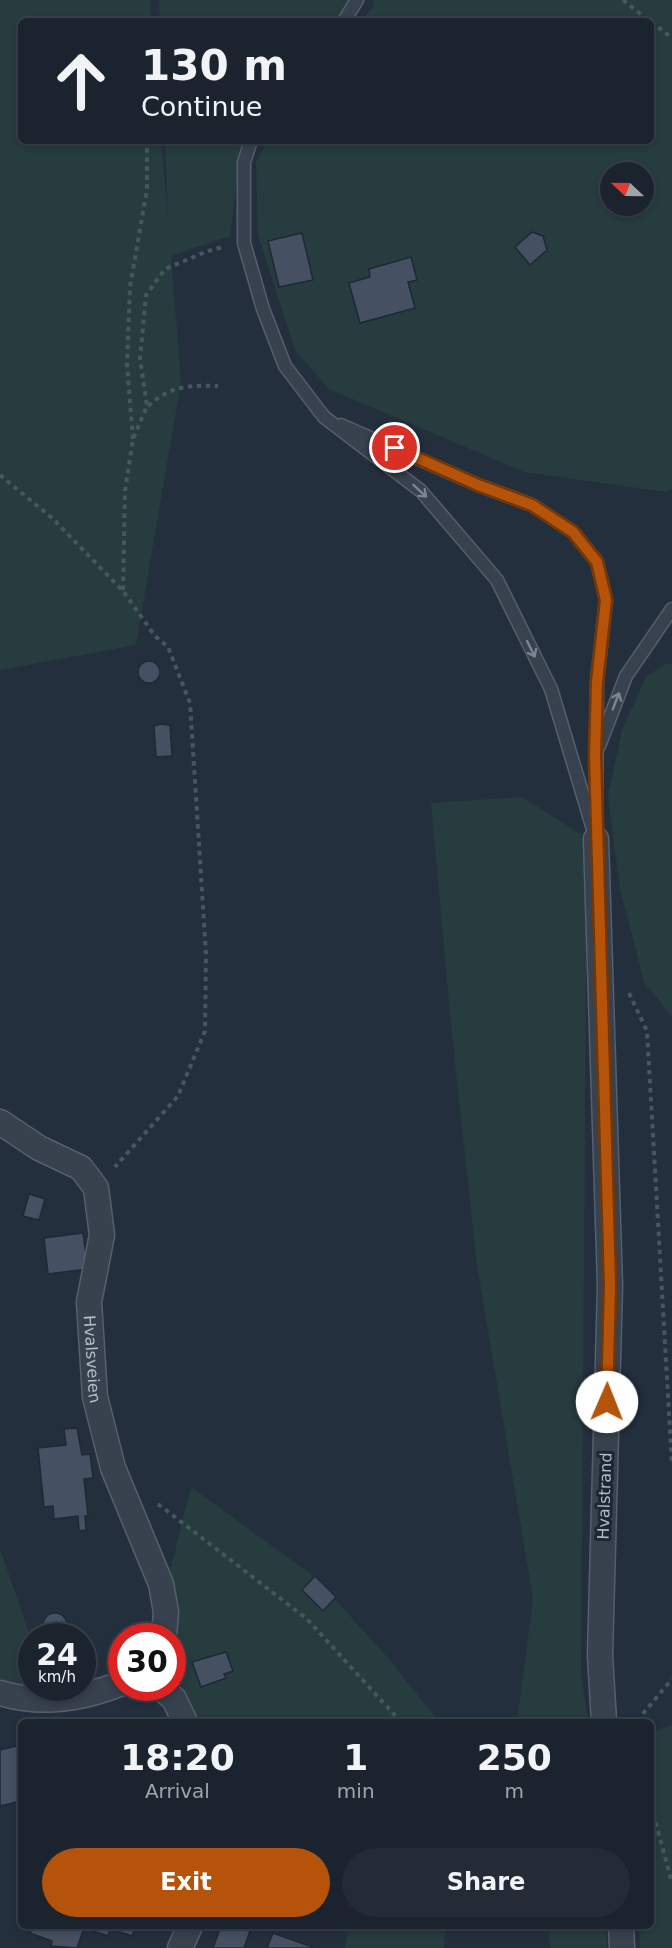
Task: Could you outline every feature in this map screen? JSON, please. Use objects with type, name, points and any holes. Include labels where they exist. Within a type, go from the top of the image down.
[{"type":"street","name":"Hvalstrand","points":[[596,839],[610,1286],[600,1655],[604,1719]]},
{"type":"street","points":[[0,1122],[39,1148],[81,1168],[96,1188]]},
{"type":"street","name":"Hvalsveien","points":[[96,1188],[102,1235],[89,1302],[95,1397],[113,1468],[161,1584],[166,1612],[165,1623]]},
{"type":"street","points":[[0,1693],[18,1698],[58,1700],[108,1687]]},
{"type":"street","points":[[175,1701],[184,1719]]},
{"type":"street","points":[[180,1948],[189,1929]]},
{"type":"street","points":[[621,1929],[622,1948]]},
{"type":"lane","points":[[346,18],[357,0]]},
{"type":"lane","points":[[251,144],[244,162],[244,243],[263,309],[285,366],[324,417],[421,491],[497,580],[551,689],[596,839]]},
{"type":"lane","points":[[324,417],[478,485],[532,505],[573,532],[597,562],[606,600],[597,682],[596,839]]},
{"type":"lane","points":[[595,755],[626,676],[672,609]]},
{"type":"path","points":[[625,2],[645,18]]},
{"type":"path","points":[[654,25],[672,38]]},
{"type":"path","points":[[123,591],[125,491],[133,439],[127,365],[130,287],[147,189],[147,144]]},
{"type":"path","points":[[147,406],[140,358],[146,295],[165,269],[208,251],[244,243]]},
{"type":"path","points":[[133,439],[147,406],[162,393],[192,385],[218,386]]},
{"type":"path","points":[[0,475],[52,518],[123,591],[155,636],[168,646],[190,703],[206,954],[206,1031],[178,1096],[96,1188]]},
{"type":"path","points":[[628,990],[647,1031],[672,1465]]},
{"type":"path","points":[[150,1497],[307,1619],[398,1719]]},
{"type":"path","points":[[640,1719],[672,1679]]},
{"type":"path","points":[[654,1816],[672,1883]]},
{"type":"green space","points":[[0,0],[150,0],[151,18],[18,18],[18,144],[161,144],[168,218],[165,144],[242,144],[230,236],[171,256],[181,382],[136,645],[0,670]]},
{"type":"green space","points":[[159,0],[349,0],[337,18],[160,18]]},
{"type":"green space","points":[[374,0],[672,0],[672,489],[666,492],[524,472],[329,389],[295,350],[258,235],[256,162],[265,144],[654,144],[654,18],[363,18],[373,8]]},
{"type":"green space","points":[[665,664],[672,664],[672,1017],[644,982],[620,889],[608,796],[622,730],[646,677]]},
{"type":"green space","points":[[522,797],[587,838],[581,1673],[588,1719],[517,1719],[533,1599],[477,1265],[452,1036],[431,803]]},
{"type":"green space","points":[[191,1487],[316,1578],[389,1659],[437,1719],[195,1719],[186,1698],[186,1623],[157,1623]]},
{"type":"green space","points":[[0,1549],[26,1623],[18,1623],[18,1698],[0,1697]]},
{"type":"green space","points":[[96,1685],[108,1686],[108,1700],[101,1702],[81,1701],[96,1701]]},
{"type":"green space","points":[[672,1725],[672,1948],[640,1948],[639,1929],[654,1929],[654,1732]]},
{"type":"green space","points":[[348,1929],[445,1929],[444,1948],[345,1948]]},
{"type":"green space","points":[[548,1929],[606,1929],[607,1948],[550,1948]]},
{"type":"building","points":[[532,232],[543,236],[547,250],[530,265],[515,247]]},
{"type":"building","points":[[302,233],[313,280],[279,287],[268,241]]},
{"type":"building","points":[[411,257],[417,280],[408,282],[415,308],[360,323],[349,283],[370,277],[369,269]]},
{"type":"building","points":[[149,661],[157,664],[160,672],[157,680],[149,683],[141,680],[138,672],[141,664]]},
{"type":"building","points":[[170,725],[172,756],[156,757],[154,726]]},
{"type":"building","points":[[29,1194],[45,1199],[39,1220],[23,1216]]},
{"type":"building","points":[[83,1233],[88,1269],[48,1274],[44,1238]]},
{"type":"building","points":[[77,1428],[82,1455],[90,1454],[93,1478],[84,1479],[88,1516],[85,1516],[86,1530],[79,1531],[78,1516],[54,1519],[53,1506],[44,1507],[38,1448],[66,1445],[64,1429]]},
{"type":"building","points":[[315,1576],[336,1597],[323,1611],[302,1590]]},
{"type":"building","points":[[55,1613],[64,1616],[67,1623],[43,1623],[46,1616]]},
{"type":"building","points":[[226,1652],[233,1671],[224,1674],[226,1678],[201,1687],[192,1662]]},
{"type":"building","points":[[16,1746],[18,1749],[18,1802],[0,1806],[0,1750]]},
{"type":"building","points":[[32,1929],[84,1929],[77,1948],[51,1946],[52,1941],[30,1933]]},
{"type":"building","points":[[87,1929],[110,1929],[108,1936]]},
{"type":"building","points":[[110,1929],[135,1929],[132,1936]]},
{"type":"building","points":[[220,1929],[251,1929],[244,1948],[213,1948]]},
{"type":"building","points":[[273,1933],[315,1948],[267,1948]]},
{"type":"route","points":[[395,448],[478,485],[532,505],[573,532],[597,562],[606,600],[597,682],[595,755],[610,1286],[607,1402]]}]
